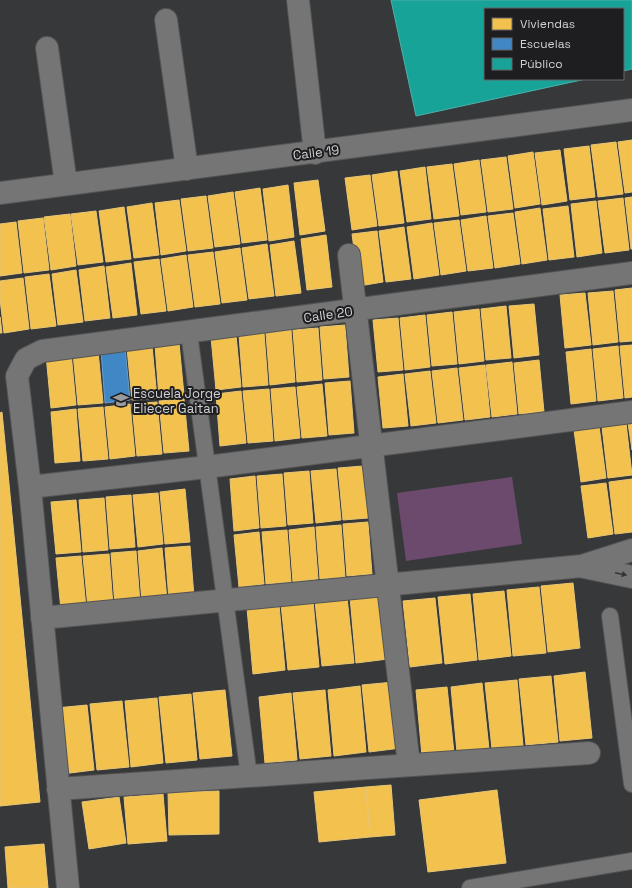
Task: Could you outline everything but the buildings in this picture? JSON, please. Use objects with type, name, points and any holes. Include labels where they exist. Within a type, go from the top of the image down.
[{"type":"street","points":[[298,0],[315,153]]},
{"type":"street","points":[[166,20],[187,169]]},
{"type":"street","points":[[47,48],[66,184]]},
{"type":"street","name":"Calle 19","points":[[0,193],[315,153],[632,110]]},
{"type":"street","points":[[349,255],[408,765]]},
{"type":"street","name":"Calle 20","points":[[30,488],[17,376],[26,359],[42,351],[189,333],[632,273]]},
{"type":"street","points":[[68,888],[30,488],[207,467],[632,412]]},
{"type":"street","points":[[42,618],[582,566],[632,550]]},
{"type":"street","points":[[582,566],[632,577]]},
{"type":"street","points":[[58,789],[588,753]]},
{"type":"lane","points":[[189,333],[249,776]]},
{"type":"lane","points":[[610,616],[632,784]]},
{"type":"lane","points":[[470,888],[632,862]]},
{"type":"shaded area","points":[[512,477],[522,544],[406,561],[397,493]]},
{"type":"place","name":"Escuela Jorge Eliecer Gaitan","points":[[121,400]]}]
